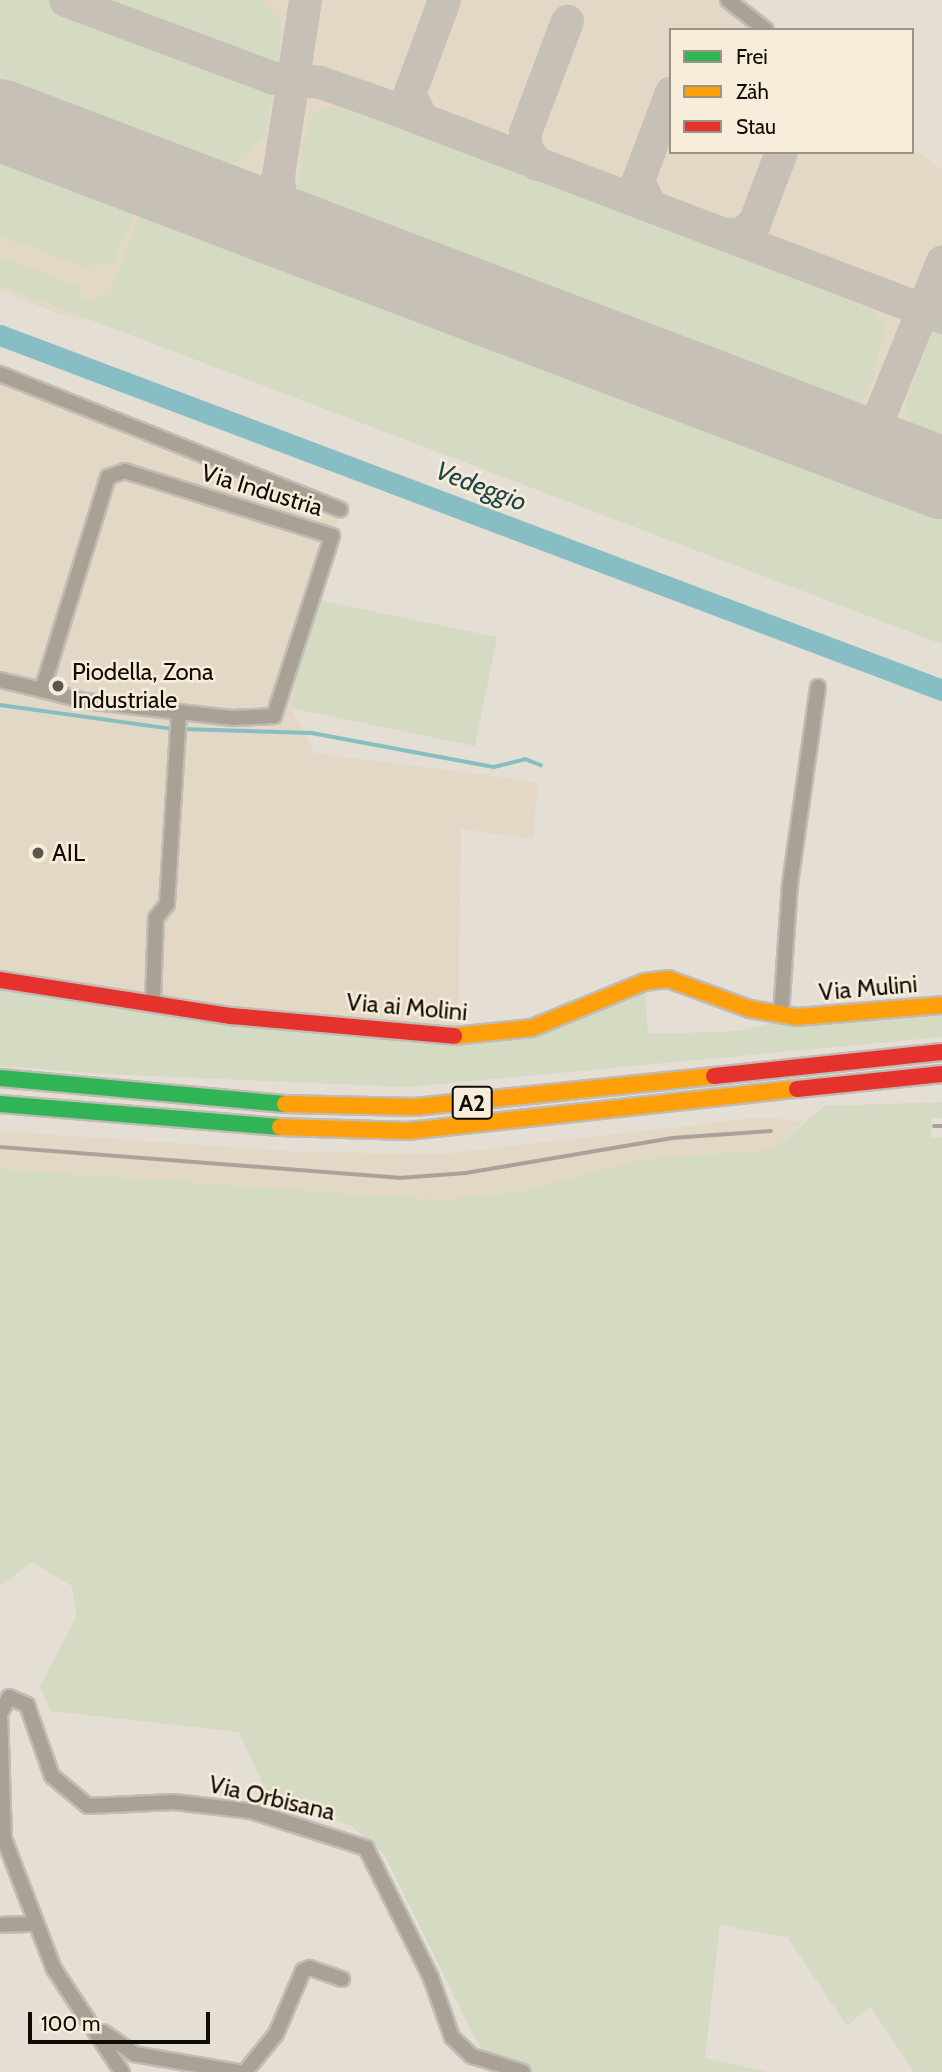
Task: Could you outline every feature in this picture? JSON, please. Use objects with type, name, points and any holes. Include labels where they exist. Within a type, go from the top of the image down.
[{"type":"main road","name":"Via ai Molini","points":[[0,980],[231,1016],[492,1035],[532,1028],[644,982],[668,979],[789,1016]]},
{"type":"main road","name":"Via Mulini","points":[[789,1016],[942,1005]]},
{"type":"main road","name":"A2","points":[[0,1078],[279,1104],[415,1107],[942,1052]]},
{"type":"main road","name":"A2","points":[[0,1104],[271,1128],[408,1131],[942,1074]]},
{"type":"street","points":[[728,0],[763,28]]},
{"type":"street","points":[[0,374],[340,509]]},
{"type":"street","name":"Via Industria","points":[[0,680],[41,690],[179,713],[274,716],[332,536],[125,471],[108,477],[41,690]]},
{"type":"street","points":[[789,1016],[790,884],[818,687]]},
{"type":"street","points":[[152,1002],[156,918],[167,904],[179,713]]},
{"type":"street","name":"Via Orbisana","points":[[122,2072],[102,2032],[60,1980],[4,1839],[0,1806],[0,1714],[5,1700],[16,1697],[30,1711],[52,1776],[88,1806],[174,1802],[251,1811],[366,1848],[385,1876],[452,2037],[472,2056],[523,2072]]},
{"type":"street","points":[[0,1924],[36,1924]]},
{"type":"street","points":[[245,2072],[276,2034],[303,1972],[310,1968],[342,1979]]},
{"type":"street","name":"Via Orbisana","points":[[102,2032],[108,2031],[134,2054],[239,2072]]},
{"type":"shaded area","points":[[0,0],[717,0],[754,28],[669,28],[669,154],[914,154],[914,149],[942,170],[942,644],[86,318],[78,321],[0,291]]},
{"type":"shaded area","points":[[0,376],[340,509],[291,708],[315,753],[538,782],[533,839],[461,829],[458,1036],[0,980]]},
{"type":"shaded area","points":[[763,1117],[803,1122],[774,1149],[638,1160],[522,1191],[440,1200],[0,1169],[0,1131],[303,1152],[444,1154]]},
{"type":"green space","points":[[0,0],[261,0],[279,17],[282,34],[265,136],[243,160],[211,168],[0,90]]},
{"type":"green space","points":[[332,106],[377,117],[871,309],[886,328],[870,386],[855,407],[834,407],[311,208],[298,186],[301,151],[314,113]]},
{"type":"green space","points":[[0,149],[138,201],[114,263],[93,263],[90,269],[0,236]]},
{"type":"green space","points":[[144,203],[942,508],[942,644],[0,285],[0,257],[81,287],[80,296],[96,304],[100,293],[109,296]]},
{"type":"green space","points":[[942,305],[942,448],[913,432],[905,404]]},
{"type":"green space","points":[[313,599],[497,637],[475,746],[291,708]]},
{"type":"green space","points":[[0,980],[492,1035],[644,982],[648,1034],[738,1031],[797,1017],[942,1005],[942,1037],[408,1087],[104,1074],[0,1066]]},
{"type":"green space","points":[[942,1102],[942,1118],[931,1118],[931,1137],[942,1138],[942,2072],[914,2072],[870,2006],[847,2026],[787,1937],[720,1925],[705,2058],[767,2072],[532,2072],[486,2060],[384,1854],[352,1826],[268,1796],[239,1732],[51,1711],[40,1686],[77,1616],[72,1586],[32,1562],[0,1586],[0,1169],[440,1200],[522,1191],[638,1160],[774,1149],[824,1106]]},
{"type":"waterway","name":"Vedeggio","points":[[0,335],[942,690]]},
{"type":"waterway","points":[[0,705],[173,729]]},
{"type":"waterway","points":[[180,729],[312,733],[494,767],[525,759],[541,765]]},
{"type":"taxiway","points":[[65,0],[274,78],[320,82],[377,102],[942,317]]},
{"type":"taxiway","points":[[278,176],[305,0]]},
{"type":"taxiway","points":[[422,119],[409,94],[444,0]]},
{"type":"taxiway","points":[[537,164],[525,147],[525,132],[567,21]]},
{"type":"taxiway","points":[[650,206],[638,180],[669,97]]},
{"type":"taxiway","points":[[724,234],[739,234],[754,223],[780,154]]},
{"type":"taxiway","points":[[185,191],[250,206],[269,195],[278,176],[281,218],[328,245]]},
{"type":"taxiway","points":[[880,414],[942,261]]},
{"type":"taxiway","points":[[825,433],[857,436],[880,414],[883,446],[912,466]]},
{"type":"runway","points":[[0,120],[942,478]]},
{"type":"railway","points":[[934,1126],[942,1126]]},
{"type":"railway","points":[[0,1147],[399,1178],[466,1173],[672,1138],[771,1131]]},
{"type":"traffic: fast","points":[[0,1078],[285,1104]]},
{"type":"traffic: fast","points":[[0,1104],[280,1127]]},
{"type":"traffic: slow","points":[[454,1036],[532,1028],[644,982],[668,979],[750,1009],[797,1017],[942,1005]]},
{"type":"traffic: slow","points":[[285,1104],[415,1107],[714,1076]]},
{"type":"traffic: slow","points":[[280,1127],[408,1131],[797,1089]]},
{"type":"traffic: jam","points":[[0,980],[231,1016],[454,1036]]},
{"type":"traffic: jam","points":[[714,1076],[942,1052]]},
{"type":"traffic: jam","points":[[797,1089],[942,1074]]},
{"type":"place","name":"Piodella, Zona Industriale","points":[[58,686]]},
{"type":"place","name":"AIL","points":[[38,853]]}]
